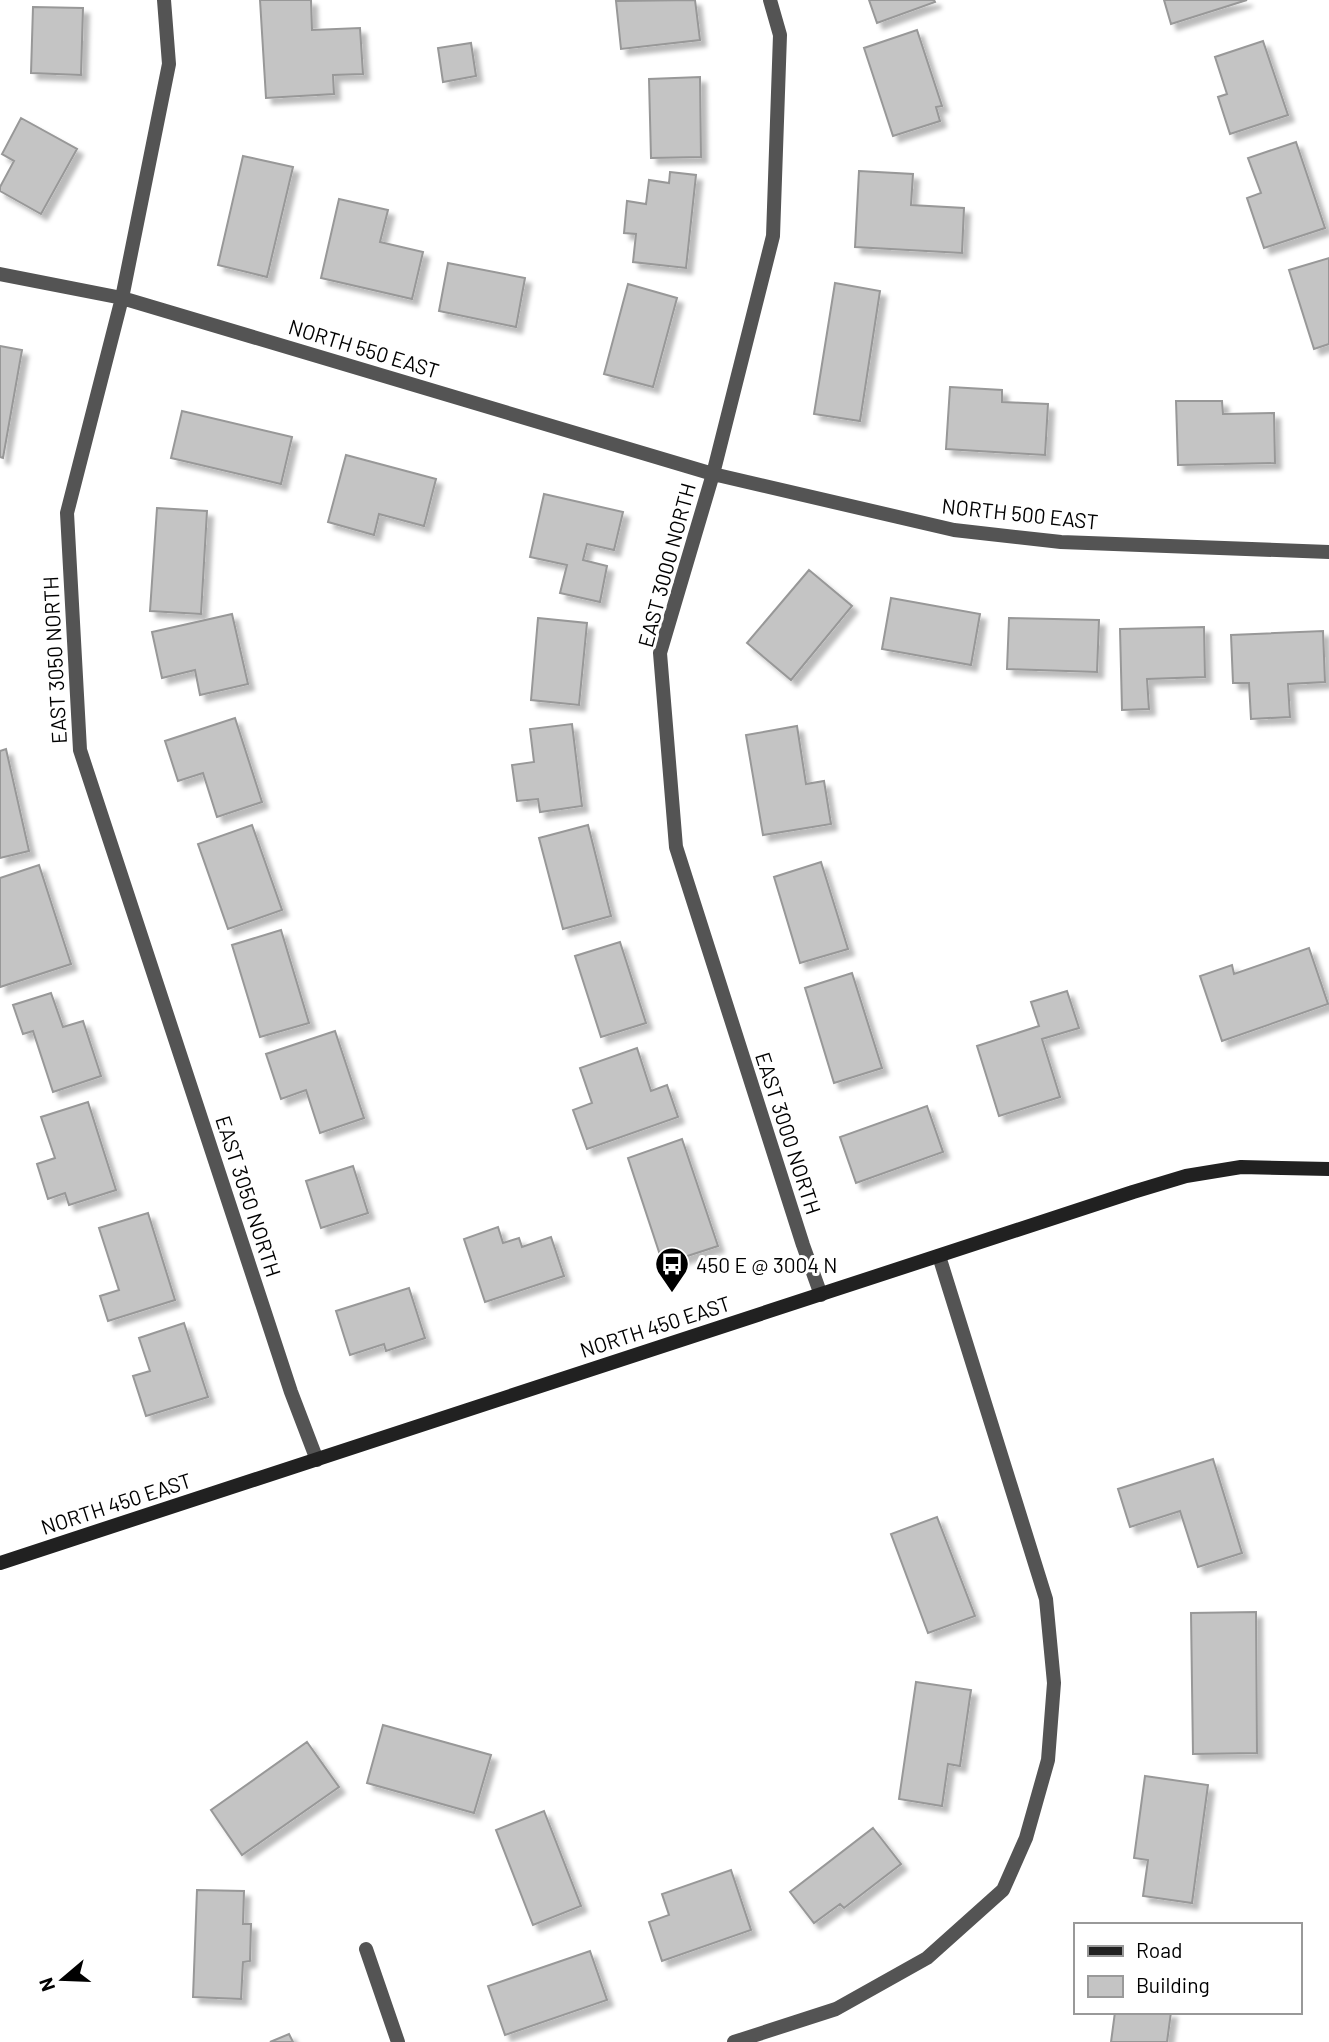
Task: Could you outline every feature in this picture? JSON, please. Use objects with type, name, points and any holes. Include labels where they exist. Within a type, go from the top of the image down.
[{"type":"main road","name":"NORTH 450 EAST","points":[[0,1563],[1186,1176],[1241,1167],[1329,1169]]},
{"type":"street","name":"EAST 3050 NORTH","points":[[164,0],[169,64],[122,298],[67,513],[80,750],[291,1392],[317,1460]]},
{"type":"street","name":"EAST 3000 NORTH","points":[[769,0],[780,35],[773,236],[713,474],[660,653],[676,847],[821,1295]]},
{"type":"street","name":"NORTH 550 EAST","points":[[0,274],[122,298],[713,474]]},
{"type":"street","name":"NORTH 500 EAST","points":[[713,474],[954,530],[1061,542],[1329,552]]},
{"type":"street","points":[[734,2042],[836,2010],[927,1958],[1003,1890],[1026,1838],[1048,1759],[1054,1683],[1046,1600],[939,1256]]},
{"type":"street","points":[[366,1949],[398,2042]]},
{"type":"building","points":[[260,0],[311,0],[312,30],[360,28],[363,74],[333,75],[334,94],[266,98]]},
{"type":"building","points":[[695,0],[700,40],[621,49],[616,1]]},
{"type":"building","points":[[869,0],[934,0],[935,2],[877,23]]},
{"type":"building","points":[[1164,0],[1247,0],[1171,24]]},
{"type":"building","points":[[33,7],[83,8],[81,75],[31,73]]},
{"type":"building","points":[[917,30],[942,106],[936,107],[940,121],[893,136],[864,48]]},
{"type":"building","points":[[1263,41],[1288,115],[1230,134],[1218,97],[1227,94],[1215,57]]},
{"type":"building","points":[[471,43],[476,76],[443,82],[438,48]]},
{"type":"building","points":[[700,77],[701,157],[651,158],[649,79]]},
{"type":"building","points":[[21,118],[77,149],[41,214],[0,191],[14,161],[2,154]]},
{"type":"building","points":[[1296,142],[1325,228],[1264,248],[1247,198],[1261,193],[1248,158]]},
{"type":"building","points":[[243,156],[293,167],[267,277],[218,265]]},
{"type":"building","points":[[859,171],[913,174],[911,205],[964,208],[962,253],[855,247]]},
{"type":"building","points":[[670,172],[696,175],[686,268],[633,262],[636,234],[624,233],[627,201],[646,204],[649,180],[669,183]]},
{"type":"building","points":[[339,199],[388,210],[380,242],[423,252],[412,299],[321,278]]},
{"type":"building","points":[[1329,258],[1329,344],[1314,349],[1289,270]]},
{"type":"building","points":[[448,263],[525,278],[516,327],[439,311]]},
{"type":"building","points":[[835,283],[880,291],[860,421],[814,414]]},
{"type":"building","points":[[628,284],[677,298],[653,387],[604,374]]},
{"type":"building","points":[[0,346],[22,350],[3,458],[0,457]]},
{"type":"building","points":[[950,387],[1002,390],[1002,402],[1048,404],[1045,455],[946,449]]},
{"type":"building","points":[[1176,401],[1222,401],[1223,414],[1274,413],[1275,463],[1178,465]]},
{"type":"building","points":[[182,411],[292,437],[281,484],[171,458]]},
{"type":"building","points":[[346,455],[436,479],[424,526],[379,514],[374,535],[328,522]]},
{"type":"building","points":[[544,494],[623,512],[614,550],[587,544],[583,560],[607,566],[600,602],[560,593],[567,565],[530,557]]},
{"type":"building","points":[[157,508],[207,511],[201,614],[150,611]]},
{"type":"building","points":[[809,570],[852,606],[791,680],[747,643]]},
{"type":"building","points":[[891,598],[980,614],[971,665],[882,649]]},
{"type":"building","points":[[232,614],[248,684],[200,695],[195,670],[162,678],[152,632]]},
{"type":"building","points":[[538,618],[587,623],[579,705],[531,700]]},
{"type":"building","points":[[1009,618],[1099,620],[1097,672],[1007,669]]},
{"type":"building","points":[[1204,627],[1205,677],[1147,679],[1149,709],[1122,710],[1120,629]]},
{"type":"building","points":[[1323,631],[1325,682],[1288,684],[1290,717],[1251,719],[1249,683],[1233,683],[1231,635]]},
{"type":"building","points":[[235,718],[262,802],[217,817],[203,773],[178,781],[165,741]]},
{"type":"building","points":[[572,724],[582,806],[540,812],[538,799],[517,801],[512,765],[534,762],[530,729]]},
{"type":"building","points":[[797,726],[806,784],[824,781],[831,824],[763,835],[746,735]]},
{"type":"building","points":[[6,749],[29,851],[0,858],[0,751]]},
{"type":"building","points":[[252,825],[282,910],[228,929],[198,844]]},
{"type":"building","points":[[588,825],[611,916],[563,929],[539,838]]},
{"type":"building","points":[[821,862],[848,949],[800,963],[774,877]]},
{"type":"building","points":[[39,865],[71,964],[0,987],[0,878]]},
{"type":"building","points":[[281,930],[309,1023],[260,1037],[232,945]]},
{"type":"building","points":[[620,942],[646,1023],[601,1037],[575,956]]},
{"type":"building","points":[[1309,948],[1328,1004],[1222,1041],[1200,976],[1232,965],[1234,974]]},
{"type":"building","points":[[852,973],[882,1068],[834,1083],[805,988]]},
{"type":"building","points":[[1067,991],[1079,1028],[1042,1039],[1060,1097],[999,1116],[977,1046],[1039,1026],[1031,1002]]},
{"type":"building","points":[[51,993],[63,1027],[83,1021],[101,1076],[53,1092],[33,1031],[23,1034],[13,1005]]},
{"type":"building","points":[[335,1031],[364,1118],[320,1133],[306,1090],[281,1099],[266,1054]]},
{"type":"building","points":[[637,1048],[651,1091],[667,1085],[678,1117],[587,1149],[573,1110],[592,1103],[580,1068]]},
{"type":"building","points":[[88,1102],[116,1190],[69,1205],[65,1193],[48,1199],[37,1164],[55,1158],[41,1117]]},
{"type":"building","points":[[927,1106],[943,1152],[856,1183],[840,1137]]},
{"type":"building","points":[[682,1139],[718,1246],[663,1264],[628,1158]]},
{"type":"building","points":[[353,1166],[368,1213],[321,1228],[306,1181]]},
{"type":"building","points":[[148,1213],[175,1300],[108,1321],[100,1296],[119,1290],[99,1228]]},
{"type":"building","points":[[498,1227],[503,1243],[519,1238],[522,1247],[551,1237],[564,1276],[485,1302],[464,1239]]},
{"type":"building","points":[[409,1288],[425,1338],[386,1351],[384,1344],[350,1355],[336,1311]]},
{"type":"building","points":[[184,1323],[208,1397],[146,1416],[133,1376],[150,1371],[139,1338]]},
{"type":"building","points":[[1213,1459],[1242,1553],[1198,1567],[1180,1511],[1130,1527],[1118,1489]]},
{"type":"building","points":[[937,1517],[975,1616],[928,1633],[891,1534]]},
{"type":"building","points":[[1256,1612],[1257,1753],[1193,1754],[1191,1613]]},
{"type":"building","points":[[916,1682],[971,1690],[960,1766],[948,1764],[942,1806],[899,1799]]},
{"type":"building","points":[[383,1725],[491,1755],[474,1813],[367,1783]]},
{"type":"building","points":[[307,1742],[339,1787],[242,1855],[211,1810]]},
{"type":"building","points":[[1145,1776],[1208,1785],[1192,1903],[1143,1896],[1148,1860],[1134,1858]]},
{"type":"building","points":[[544,1811],[581,1906],[533,1925],[496,1830]]},
{"type":"building","points":[[873,1828],[901,1864],[844,1908],[840,1904],[814,1923],[790,1892]]},
{"type":"building","points":[[731,1870],[751,1930],[662,1961],[649,1922],[669,1915],[662,1894]]},
{"type":"building","points":[[197,1890],[244,1891],[243,1924],[251,1924],[250,1961],[243,1962],[241,1999],[193,1997]]},
{"type":"building","points":[[590,1951],[607,2000],[505,2035],[488,1986]]},
{"type":"building","points":[[1115,2014],[1171,2014],[1167,2042],[1111,2042]]},
{"type":"building","points":[[289,2034],[293,2042],[270,2042]]},
{"type":"place","name":"450 E @ 3004 N","points":[[672,1294]]}]
